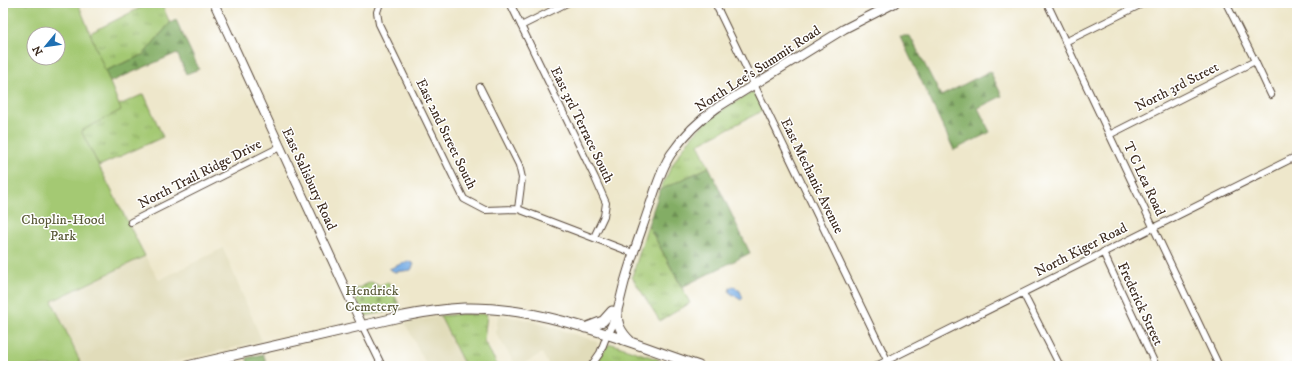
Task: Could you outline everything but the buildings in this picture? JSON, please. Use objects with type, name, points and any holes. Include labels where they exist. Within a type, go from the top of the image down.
[{"type":"main road","name":"East Salisbury Road","points":[[214,3],[362,325]]},
{"type":"main road","name":"North Lee's Summit Road","points":[[607,335],[607,327],[614,311],[619,306],[620,296],[633,253],[662,170],[670,155],[684,136],[701,119],[754,84],[885,5],[895,3]]},
{"type":"main road","points":[[187,366],[362,325],[427,312],[447,309],[474,308],[538,315],[585,328],[699,366]]},
{"type":"main road","points":[[585,328],[603,321],[614,311],[620,330],[633,344]]},
{"type":"street","name":"East 2nd Street South","points":[[380,3],[377,12],[379,24],[464,199],[485,210],[518,210],[594,237],[633,253]]},
{"type":"street","name":"East 3rd Terrace South","points":[[510,3],[606,202],[604,216],[594,237]]},
{"type":"street","points":[[521,26],[567,3]]},
{"type":"street","name":"East Mechanic Avenue","points":[[715,3],[887,360]]},
{"type":"street","name":"T C Lea Road","points":[[1047,3],[1219,366]]},
{"type":"street","points":[[1065,42],[1144,3]]},
{"type":"street","points":[[1226,3],[1271,95]]},
{"type":"street","name":"North 3rd Street","points":[[1109,135],[1255,61]]},
{"type":"street","points":[[480,87],[518,165],[522,178],[518,210]]},
{"type":"street","name":"North Trail Ridge Drive","points":[[131,222],[280,147]]},
{"type":"street","name":"North Kiger Road","points":[[876,366],[1297,156]]},
{"type":"street","name":"Frederick Street","points":[[1103,252],[1156,366]]},
{"type":"street","points":[[1023,293],[1060,366]]},
{"type":"street","name":"East Salisbury Road","points":[[362,325],[382,366]]},
{"type":"street","points":[[591,366],[600,353],[607,335]]},
{"type":"street","points":[[1291,366],[1297,363]]},
{"type":"shaded area","points":[[223,248],[262,341],[155,366],[82,366],[52,301],[145,256],[159,280]]},
{"type":"shaded area","points":[[498,315],[524,319],[596,341],[598,344],[589,361],[583,366],[549,366],[542,353],[520,366],[516,366],[496,333]]},
{"type":"shaded area","points":[[440,316],[465,366],[427,366],[405,323]]},
{"type":"green space","name":"Choplin-Hood Park","points":[[3,3],[78,3],[121,110],[81,131],[145,256],[52,301],[82,366],[3,366]]},
{"type":"green space","points":[[150,3],[161,3],[170,23],[143,55],[105,71],[90,33]]},
{"type":"green space","points":[[176,20],[199,69],[186,74],[177,53],[110,82],[105,71],[143,55],[170,23]]},
{"type":"green space","points":[[900,36],[910,36],[941,96],[990,71],[1002,96],[978,108],[990,132],[954,150]]},
{"type":"green space","points":[[753,93],[758,97],[764,110],[698,144],[709,167],[660,190],[671,168],[690,138],[707,121],[721,111]]},
{"type":"green space","points":[[144,94],[163,137],[99,166],[81,131],[120,110],[119,105]]},
{"type":"green space","points":[[709,167],[750,253],[682,287],[648,225],[660,190]]},
{"type":"green space","points":[[648,225],[690,303],[660,321],[632,277]]},
{"type":"green space","name":"Hendrick Cemetery","points":[[371,282],[379,286],[388,282],[401,309],[365,316],[362,313],[352,291]]},
{"type":"green space","points":[[487,314],[484,341],[498,366],[465,366],[440,316]]},
{"type":"green space","points":[[612,344],[660,360],[650,366],[595,366],[608,345]]},
{"type":"green space","points":[[263,354],[268,366],[248,366],[247,358]]},
{"type":"water","points":[[408,261],[414,264],[411,270],[395,272],[389,269]]},
{"type":"water","points":[[733,286],[740,291],[743,298],[741,300],[729,292],[730,288]]}]
